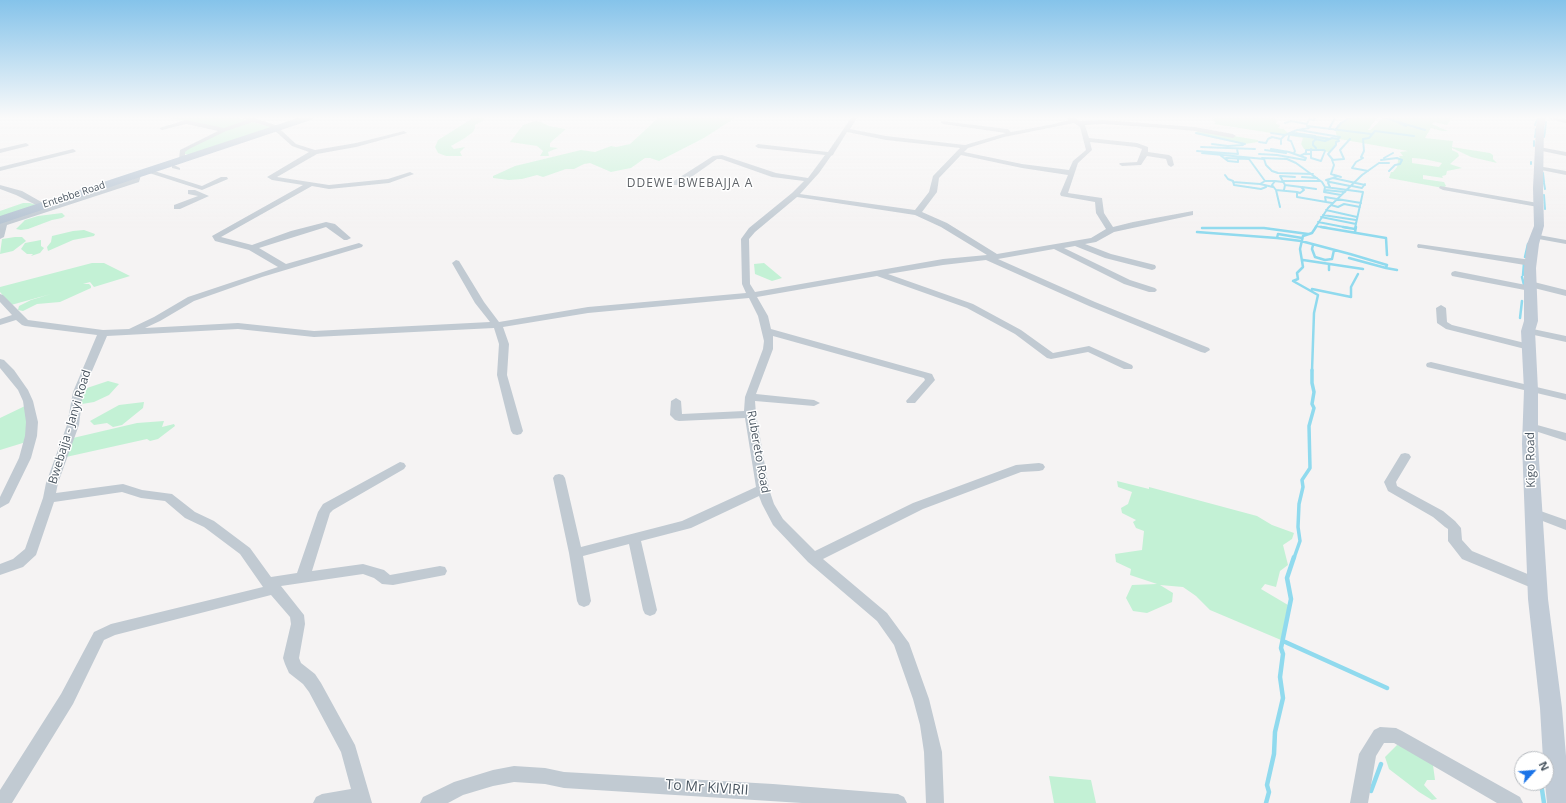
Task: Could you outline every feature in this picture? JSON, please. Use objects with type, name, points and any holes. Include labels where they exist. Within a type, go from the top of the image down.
[{"type":"main road","name":"Entebbe Road","points":[[3,220],[148,171],[178,165],[204,155]]},
{"type":"street","points":[[0,169],[55,155]]},
{"type":"street","points":[[178,165],[181,155]]},
{"type":"street","points":[[309,155],[271,177],[309,185],[329,187],[384,182],[410,174]]},
{"type":"street","name":"Rubereto Road","points":[[830,155],[795,195],[757,225],[745,239],[746,284],[763,316],[769,341],[768,349],[750,397],[750,414],[763,489],[768,504],[778,522],[813,558],[882,617],[901,643],[921,699],[928,725],[934,760],[935,803]]},
{"type":"street","points":[[917,213],[933,192],[936,178],[958,155]]},
{"type":"street","points":[[967,155],[1022,166],[1072,173]]},
{"type":"street","points":[[1083,155],[1075,162],[1070,183],[1064,194],[1099,200],[1100,213],[1111,230]]},
{"type":"street","points":[[1122,164],[1139,164],[1142,161],[1144,155]]},
{"type":"street","points":[[1162,155],[1169,156],[1171,165]]},
{"type":"street","name":"Kigo Road","points":[[1539,155],[1539,226],[1531,262],[1531,321],[1528,339],[1532,512],[1537,584],[1558,711],[1551,722],[1559,803]]},
{"type":"street","points":[[677,183],[715,157],[722,156],[775,175],[809,180]]},
{"type":"street","points":[[1538,168],[1566,173]]},
{"type":"street","points":[[148,171],[202,188]]},
{"type":"street","points":[[0,237],[3,220],[128,183],[136,180],[136,175]]},
{"type":"street","points":[[177,207],[205,196],[191,192],[224,180]]},
{"type":"street","points":[[285,267],[252,248],[218,239],[216,236],[309,185]]},
{"type":"street","points":[[0,187],[19,193],[42,206]]},
{"type":"street","points":[[1443,188],[1538,205]]},
{"type":"street","points":[[795,195],[917,213],[944,225],[992,258],[1092,304],[1205,350]]},
{"type":"street","points":[[0,297],[25,323],[103,333],[238,326],[314,334],[497,325],[588,310],[751,295],[943,262],[992,258],[1097,239],[1111,230],[1133,224],[1190,213]]},
{"type":"street","points":[[252,248],[294,233],[326,224],[332,226],[347,238]]},
{"type":"street","points":[[1536,236],[1566,242]]},
{"type":"street","points":[[1074,243],[1108,256],[1152,267]]},
{"type":"street","points":[[122,333],[157,319],[191,299],[285,267],[360,245]]},
{"type":"street","points":[[1053,246],[1127,282],[1152,290]]},
{"type":"street","points":[[1421,246],[1531,262]]},
{"type":"street","points":[[456,263],[470,284],[480,303],[497,325],[504,344],[502,375],[517,431]]},
{"type":"street","points":[[879,274],[966,304],[1018,332],[1051,356],[1089,349],[1128,367]]},
{"type":"street","points":[[1455,274],[1566,293]]},
{"type":"street","points":[[1441,308],[1442,323],[1446,326],[1479,335],[1528,339],[1566,339]]},
{"type":"street","points":[[0,322],[18,316]]},
{"type":"street","points":[[767,331],[928,376],[930,380],[911,402]]},
{"type":"street","name":"Bwebajja - Janyi Road","points":[[103,333],[78,392],[73,425],[52,483],[49,498],[123,488],[141,494],[168,497],[190,515],[209,524],[245,551],[297,615],[298,624],[291,658],[293,664],[295,668],[309,679],[315,688],[346,744],[353,763],[362,800]]},
{"type":"street","points":[[0,362],[24,390],[28,401],[32,422],[31,436],[25,458],[4,500],[0,504]]},
{"type":"street","points":[[1431,365],[1530,390],[1566,397]]},
{"type":"street","points":[[750,397],[814,403]]},
{"type":"street","points":[[676,401],[676,415],[679,418],[750,414]]},
{"type":"street","points":[[1530,426],[1566,437]]},
{"type":"street","points":[[1405,457],[1390,482],[1392,488],[1438,514],[1450,524],[1454,528],[1455,541],[1467,555],[1537,584]]},
{"type":"street","points":[[303,578],[324,512],[328,507],[400,466]]},
{"type":"street","points":[[813,558],[918,506],[1020,468],[1039,468]]},
{"type":"street","points":[[559,478],[576,553],[584,601]]},
{"type":"street","points":[[576,553],[686,525],[763,489]]},
{"type":"street","points":[[0,570],[18,563],[31,552],[49,498]]},
{"type":"street","points":[[1532,512],[1566,525]]},
{"type":"street","points":[[634,538],[650,610]]},
{"type":"street","points":[[2,803],[67,699],[99,636],[111,630],[303,578],[363,569],[379,574],[383,578],[393,580],[440,571]]},
{"type":"street","points":[[1359,803],[1368,754],[1380,735],[1396,736],[1514,803]]},
{"type":"street","name":"To Mr KIVIRII","points":[[429,803],[460,788],[514,774],[545,776],[564,780],[774,792],[898,803]]},
{"type":"street","points":[[322,803],[362,800]]},
{"type":"green space","points":[[558,155],[670,155],[659,161],[645,158],[631,168],[611,172],[590,163],[543,177],[537,175],[522,179],[509,180],[493,178],[493,176],[515,166]]},
{"type":"green space","points":[[1459,155],[1450,164],[1462,168],[1447,171],[1446,175],[1442,176],[1443,178],[1423,175],[1423,179],[1444,182],[1446,186],[1443,188],[1389,178],[1391,172],[1393,172],[1397,167],[1398,160],[1400,158],[1399,156]],"holes":[[[1412,158],[1442,163],[1439,167],[1412,163]]]},
{"type":"green space","points":[[1468,155],[1493,155],[1493,159],[1497,163]]},
{"type":"green space","points":[[23,203],[37,205],[0,217],[0,211]]},
{"type":"green space","points":[[62,213],[65,216],[62,218],[28,229],[16,229],[25,220],[38,216]]},
{"type":"green space","points":[[84,230],[95,234],[94,236],[73,240],[48,251],[47,247],[51,242],[52,236]]},
{"type":"green space","points":[[22,237],[26,241],[13,251],[0,254],[2,239]]},
{"type":"green space","points":[[41,240],[41,246],[44,248],[40,253],[31,256],[33,254],[27,254],[21,249],[25,243]]},
{"type":"green space","points":[[92,263],[104,263],[130,276],[94,287],[90,282],[83,284],[89,284],[91,288],[60,302],[37,304],[23,311],[18,310],[19,306],[31,300],[51,294],[11,305],[0,292],[0,287]]},
{"type":"green space","points":[[764,263],[782,278],[772,281],[755,274],[754,264]]},
{"type":"green space","points":[[108,381],[119,384],[109,395],[94,402],[82,404],[82,396],[87,388]]},
{"type":"green space","points":[[144,402],[143,408],[122,425],[113,427],[107,423],[94,425],[90,421],[119,405]]},
{"type":"green space","points":[[25,406],[27,418],[26,442],[0,450],[0,418]]},
{"type":"green space","points":[[164,421],[162,427],[174,424],[175,426],[158,439],[150,441],[147,439],[66,457],[73,438],[137,423]]},
{"type":"green space","points":[[1117,481],[1149,489],[1149,487],[1257,516],[1272,525],[1294,533],[1292,539],[1283,545],[1288,565],[1280,571],[1276,587],[1265,584],[1261,589],[1288,605],[1281,640],[1210,610],[1196,596],[1183,587],[1160,585],[1173,593],[1172,602],[1147,613],[1133,611],[1126,598],[1132,585],[1157,584],[1130,575],[1131,569],[1116,562],[1115,554],[1142,550],[1144,531],[1136,528],[1133,522],[1136,520],[1122,513],[1121,508],[1128,504],[1132,492],[1118,487]]},
{"type":"green space","points":[[1397,745],[1406,746],[1433,765],[1435,780],[1427,780],[1424,785],[1437,799],[1432,800],[1419,792],[1389,769],[1385,757]]},
{"type":"green space","points":[[1049,776],[1091,780],[1096,803],[1054,803]]},
{"type":"waterway","points":[[1221,155],[1228,161],[1238,162],[1238,159]]},
{"type":"waterway","points":[[1228,155],[1264,159],[1266,165],[1272,171],[1278,173],[1311,174]]},
{"type":"waterway","points":[[1280,155],[1305,160],[1306,158],[1300,156]]},
{"type":"waterway","points":[[1311,155],[1311,158],[1321,161],[1323,155]]},
{"type":"waterway","points":[[1329,155],[1333,160]]},
{"type":"waterway","points":[[1333,160],[1344,159],[1342,155]]},
{"type":"waterway","points":[[1362,155],[1361,157],[1363,158],[1356,162],[1352,168],[1368,171]]},
{"type":"waterway","points":[[1384,158],[1389,155]]},
{"type":"waterway","points":[[1226,158],[1249,159]]},
{"type":"waterway","points":[[1262,158],[1287,159],[1296,163],[1311,174]]},
{"type":"waterway","points":[[1381,160],[1397,158],[1402,160],[1400,164],[1395,165],[1389,171]]},
{"type":"waterway","points":[[1249,159],[1265,181]]},
{"type":"waterway","points":[[1333,160],[1334,165],[1331,174],[1341,177]]},
{"type":"waterway","points":[[1368,171],[1379,163],[1389,163]]},
{"type":"waterway","points":[[1354,183],[1368,171]]},
{"type":"waterway","points":[[1543,173],[1544,182]]},
{"type":"waterway","points":[[1311,174],[1316,178]]},
{"type":"waterway","points":[[1225,175],[1233,182]]},
{"type":"waterway","points":[[1285,185],[1280,176],[1295,177]]},
{"type":"waterway","points":[[1333,178],[1337,176]]},
{"type":"waterway","points":[[1302,177],[1316,178]]},
{"type":"waterway","points":[[1316,178],[1322,182],[1325,187]]},
{"type":"waterway","points":[[1330,182],[1326,180],[1333,178]]},
{"type":"waterway","points":[[1333,178],[1354,183]]},
{"type":"waterway","points":[[1260,184],[1265,181]]},
{"type":"waterway","points":[[1265,181],[1275,181]]},
{"type":"waterway","points":[[1275,181],[1283,182]]},
{"type":"waterway","points":[[1275,181],[1272,185],[1276,190]]},
{"type":"waterway","points":[[1283,181],[1320,181]]},
{"type":"waterway","points":[[1233,182],[1260,184]]},
{"type":"waterway","points":[[1233,182],[1234,185],[1261,189],[1266,187],[1265,185]]},
{"type":"waterway","points":[[1330,182],[1350,186]]},
{"type":"waterway","points":[[1330,182],[1328,183],[1330,187]]},
{"type":"waterway","points":[[1347,190],[1354,183]]},
{"type":"waterway","points":[[1354,183],[1364,185]]},
{"type":"waterway","points":[[1544,183],[1545,189]]},
{"type":"waterway","points":[[1260,184],[1265,185]]},
{"type":"waterway","points":[[1265,185],[1273,187]]},
{"type":"waterway","points":[[1284,190],[1285,185]]},
{"type":"waterway","points":[[1285,185],[1301,187],[1304,190],[1300,193],[1297,192]]},
{"type":"waterway","points":[[1352,186],[1362,188],[1364,185]]},
{"type":"waterway","points":[[1302,187],[1316,189]]},
{"type":"waterway","points":[[1325,187],[1347,190]]},
{"type":"waterway","points":[[1325,187],[1324,192],[1341,195]]},
{"type":"waterway","points":[[1276,190],[1297,192]]},
{"type":"waterway","points":[[1276,190],[1280,207]]},
{"type":"waterway","points":[[1325,190],[1345,192]]},
{"type":"waterway","points":[[1347,190],[1363,192],[1361,203]]},
{"type":"waterway","points":[[1297,192],[1297,197],[1326,202]]},
{"type":"waterway","points":[[1337,199],[1345,192]]},
{"type":"waterway","points":[[1544,195],[1545,209]]},
{"type":"waterway","points":[[1326,202],[1325,197],[1337,199]]},
{"type":"waterway","points":[[1331,205],[1337,199]]},
{"type":"waterway","points":[[1337,199],[1361,203]]},
{"type":"waterway","points":[[1326,202],[1332,203]]},
{"type":"waterway","points":[[1360,207],[1361,203]]},
{"type":"waterway","points":[[1331,205],[1338,207],[1344,204],[1360,207]]},
{"type":"waterway","points":[[1327,210],[1331,205]]},
{"type":"waterway","points":[[1356,224],[1360,207]]},
{"type":"waterway","points":[[1323,215],[1327,210]]},
{"type":"waterway","points":[[1327,210],[1357,217]]},
{"type":"waterway","points":[[1323,215],[1356,220]]},
{"type":"waterway","points":[[1319,222],[1322,217]]},
{"type":"waterway","points":[[1322,217],[1356,224]]},
{"type":"waterway","points":[[1316,226],[1319,222]]},
{"type":"waterway","points":[[1319,222],[1349,228]]},
{"type":"waterway","points":[[1355,228],[1356,224]]},
{"type":"waterway","points":[[1316,226],[1328,228]]},
{"type":"waterway","points":[[1302,241],[1303,236],[1312,233],[1316,227]]},
{"type":"waterway","points":[[1321,227],[1386,238],[1387,255]]},
{"type":"waterway","points":[[1343,227],[1349,228]]},
{"type":"waterway","points":[[1355,232],[1356,227]]},
{"type":"waterway","points":[[1202,228],[1264,228],[1308,234]]},
{"type":"waterway","points":[[1349,228],[1355,229]]},
{"type":"waterway","points":[[1197,232],[1277,238]]},
{"type":"waterway","points":[[1277,238],[1278,234],[1302,238]]},
{"type":"waterway","points":[[1277,238],[1302,241]]},
{"type":"waterway","points":[[1302,241],[1387,265],[1386,268]]},
{"type":"waterway","points":[[1302,241],[1300,249],[1303,267],[1297,273],[1298,279],[1293,281],[1318,295],[1314,313],[1312,371]]},
{"type":"waterway","points":[[1525,257],[1528,244]]},
{"type":"waterway","points":[[1313,245],[1312,249],[1315,257],[1325,260],[1332,259],[1334,250]]},
{"type":"waterway","points":[[1349,258],[1386,268]]},
{"type":"waterway","points":[[1303,260],[1363,269]]},
{"type":"waterway","points":[[1523,275],[1524,263]]},
{"type":"waterway","points":[[1329,264],[1329,270]]},
{"type":"waterway","points":[[1386,268],[1397,270]]},
{"type":"waterway","points":[[1312,289],[1351,297],[1351,287],[1358,274]]},
{"type":"waterway","points":[[1522,277],[1524,285]]},
{"type":"waterway","points":[[1520,318],[1522,301]]},
{"type":"waterway","points":[[1294,558],[1300,541],[1298,527],[1299,504],[1303,487],[1302,480],[1310,468],[1309,426],[1314,408],[1312,404],[1314,392],[1312,371]]},
{"type":"waterway","points":[[1266,803],[1269,792],[1267,785],[1274,754],[1275,732],[1283,698],[1280,677],[1283,654],[1281,648],[1291,599],[1287,578],[1294,557]]},
{"type":"waterway","points":[[1283,641],[1387,688]]},
{"type":"waterway","points":[[1371,791],[1381,764]]},
{"type":"waterway","points":[[1542,791],[1544,803]]},
{"type":"district","name":"DDEWE BWEBAJJA A","points":[[690,184]]}]
